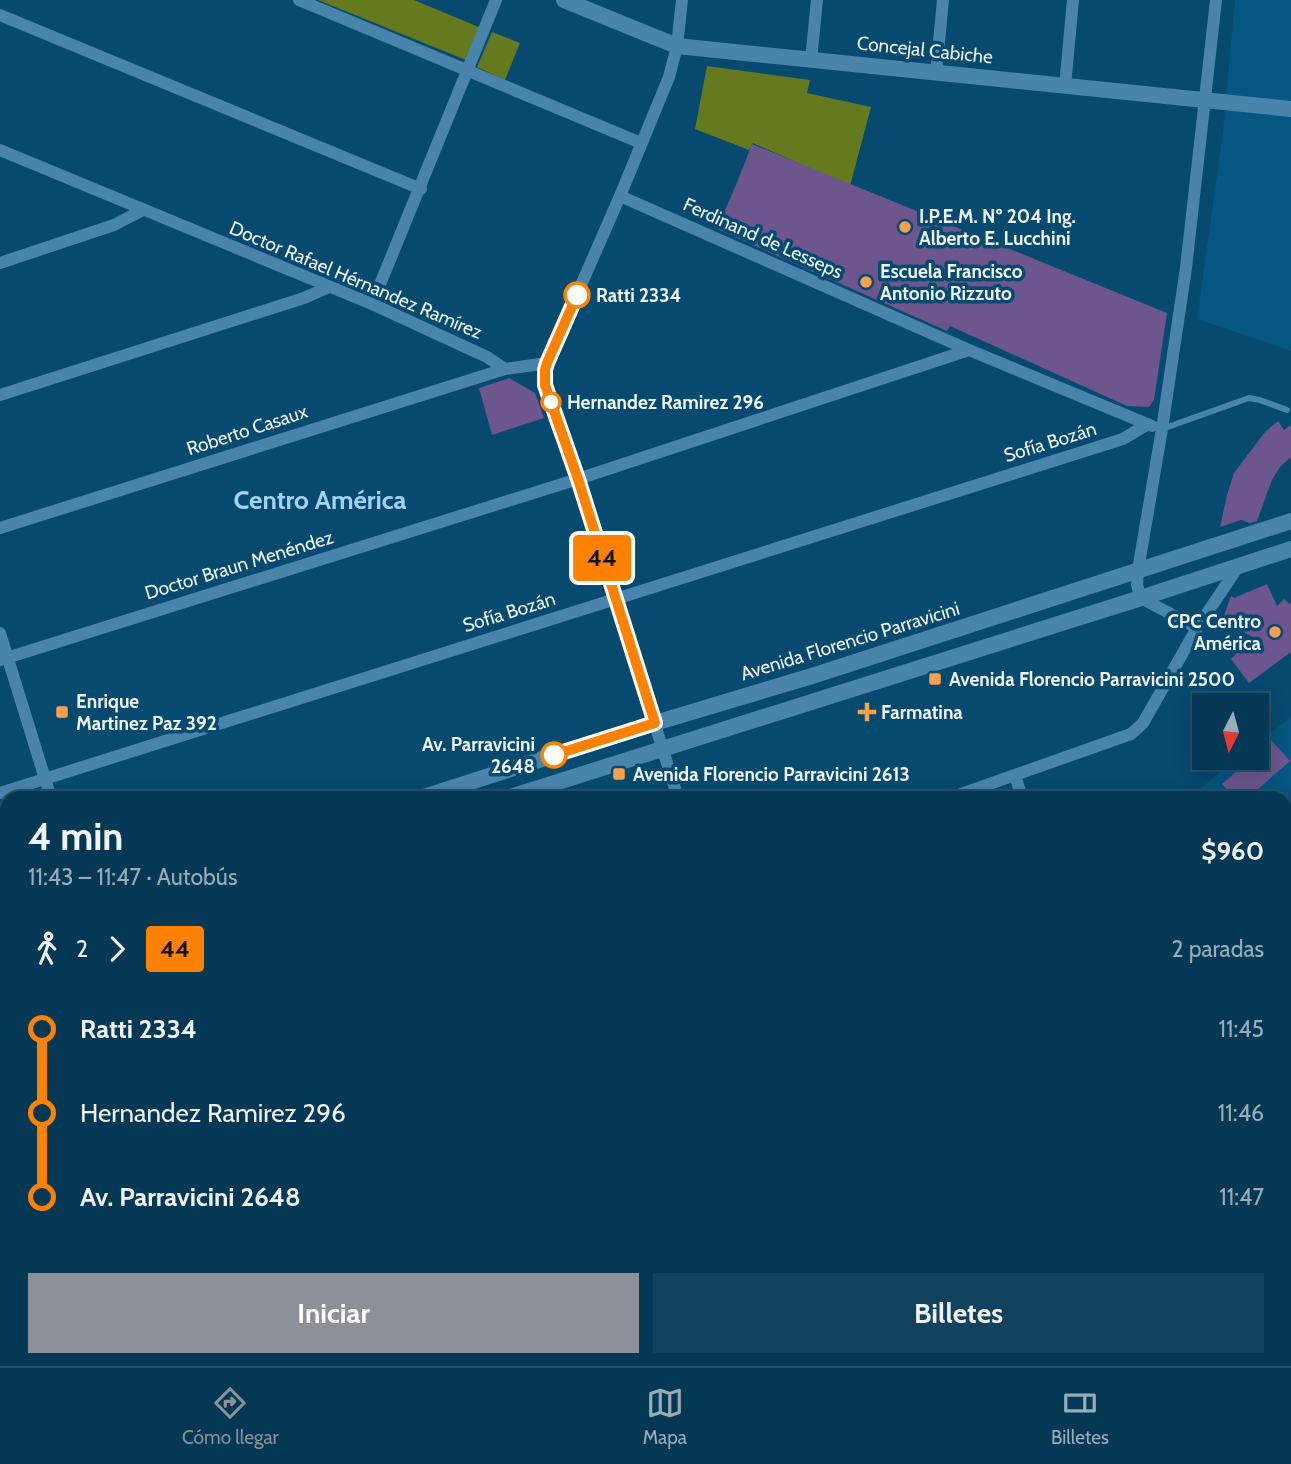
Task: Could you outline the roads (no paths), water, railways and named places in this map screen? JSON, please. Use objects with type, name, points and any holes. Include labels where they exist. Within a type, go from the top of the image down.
[{"type":"main road","name":"Concejal Cabiche","points":[[564,0],[677,46],[1291,109]]},
{"type":"main road","name":"Avenida Florencio Parravicini","points":[[442,791],[655,723],[812,677],[1291,521]]},
{"type":"main road","points":[[529,791],[1291,549]]},
{"type":"street","points":[[299,0],[641,143]]},
{"type":"street","points":[[372,304],[496,0]]},
{"type":"street","points":[[676,791],[578,479],[545,385],[545,370],[669,77],[677,46],[682,0]]},
{"type":"street","points":[[811,60],[817,0]]},
{"type":"street","points":[[936,73],[943,0]]},
{"type":"street","points":[[1065,86],[1073,0]]},
{"type":"street","points":[[1197,628],[1141,598],[1137,585],[1186,268],[1216,0]]},
{"type":"street","points":[[0,15],[421,189]]},
{"type":"street","name":"Doctor Rafael Hérnandez Ramírez","points":[[0,150],[372,304],[505,369]]},
{"type":"street","name":"Ferdinand de Lesseps","points":[[620,196],[969,349],[1162,429]]},
{"type":"street","points":[[0,263],[114,225],[143,210]]},
{"type":"street","points":[[0,395],[303,298],[329,287]]},
{"type":"street","name":"Doctor Braun Menéndez","points":[[4,658],[578,479],[969,349]]},
{"type":"street","points":[[505,369],[547,363]]},
{"type":"street","name":"Roberto Casaux","points":[[0,528],[505,369]]},
{"type":"street","name":"Sofía Bozán","points":[[6,791],[1123,439],[1148,424]]},
{"type":"street","points":[[969,791],[1139,729],[1197,628],[1238,567]]},
{"type":"street","points":[[0,633],[4,658],[49,791]]},
{"type":"street","points":[[1014,775],[1020,791]]},
{"type":"lane","points":[[1162,429],[1249,398],[1287,410]]},
{"type":"place","name":"I.P.E.M. Nº 204 Ing. Alberto E. Lucchini","points":[[905,227]]},
{"type":"place","name":"Escuela Francisco Antonio Rizzuto","points":[[866,282]]},
{"type":"place","name":"Ratti 2334","points":[[577,295]]},
{"type":"place","name":"Hernandez Ramirez 296","points":[[551,402]]},
{"type":"place","name":"CPC Centro América","points":[[1275,632]]},
{"type":"place","name":"Avenida Florencio Parravicini 2500","points":[[935,679]]},
{"type":"place","name":"Enrique Martinez Paz 392","points":[[62,712]]},
{"type":"place","name":"Farmatina","points":[[867,712]]},
{"type":"place","name":"Av. Parravicini 2648","points":[[554,755]]},
{"type":"place","name":"Avenida Florencio Parravicini 2613","points":[[619,774]]},
{"type":"district","name":"Centro América","points":[[320,500]]}]
